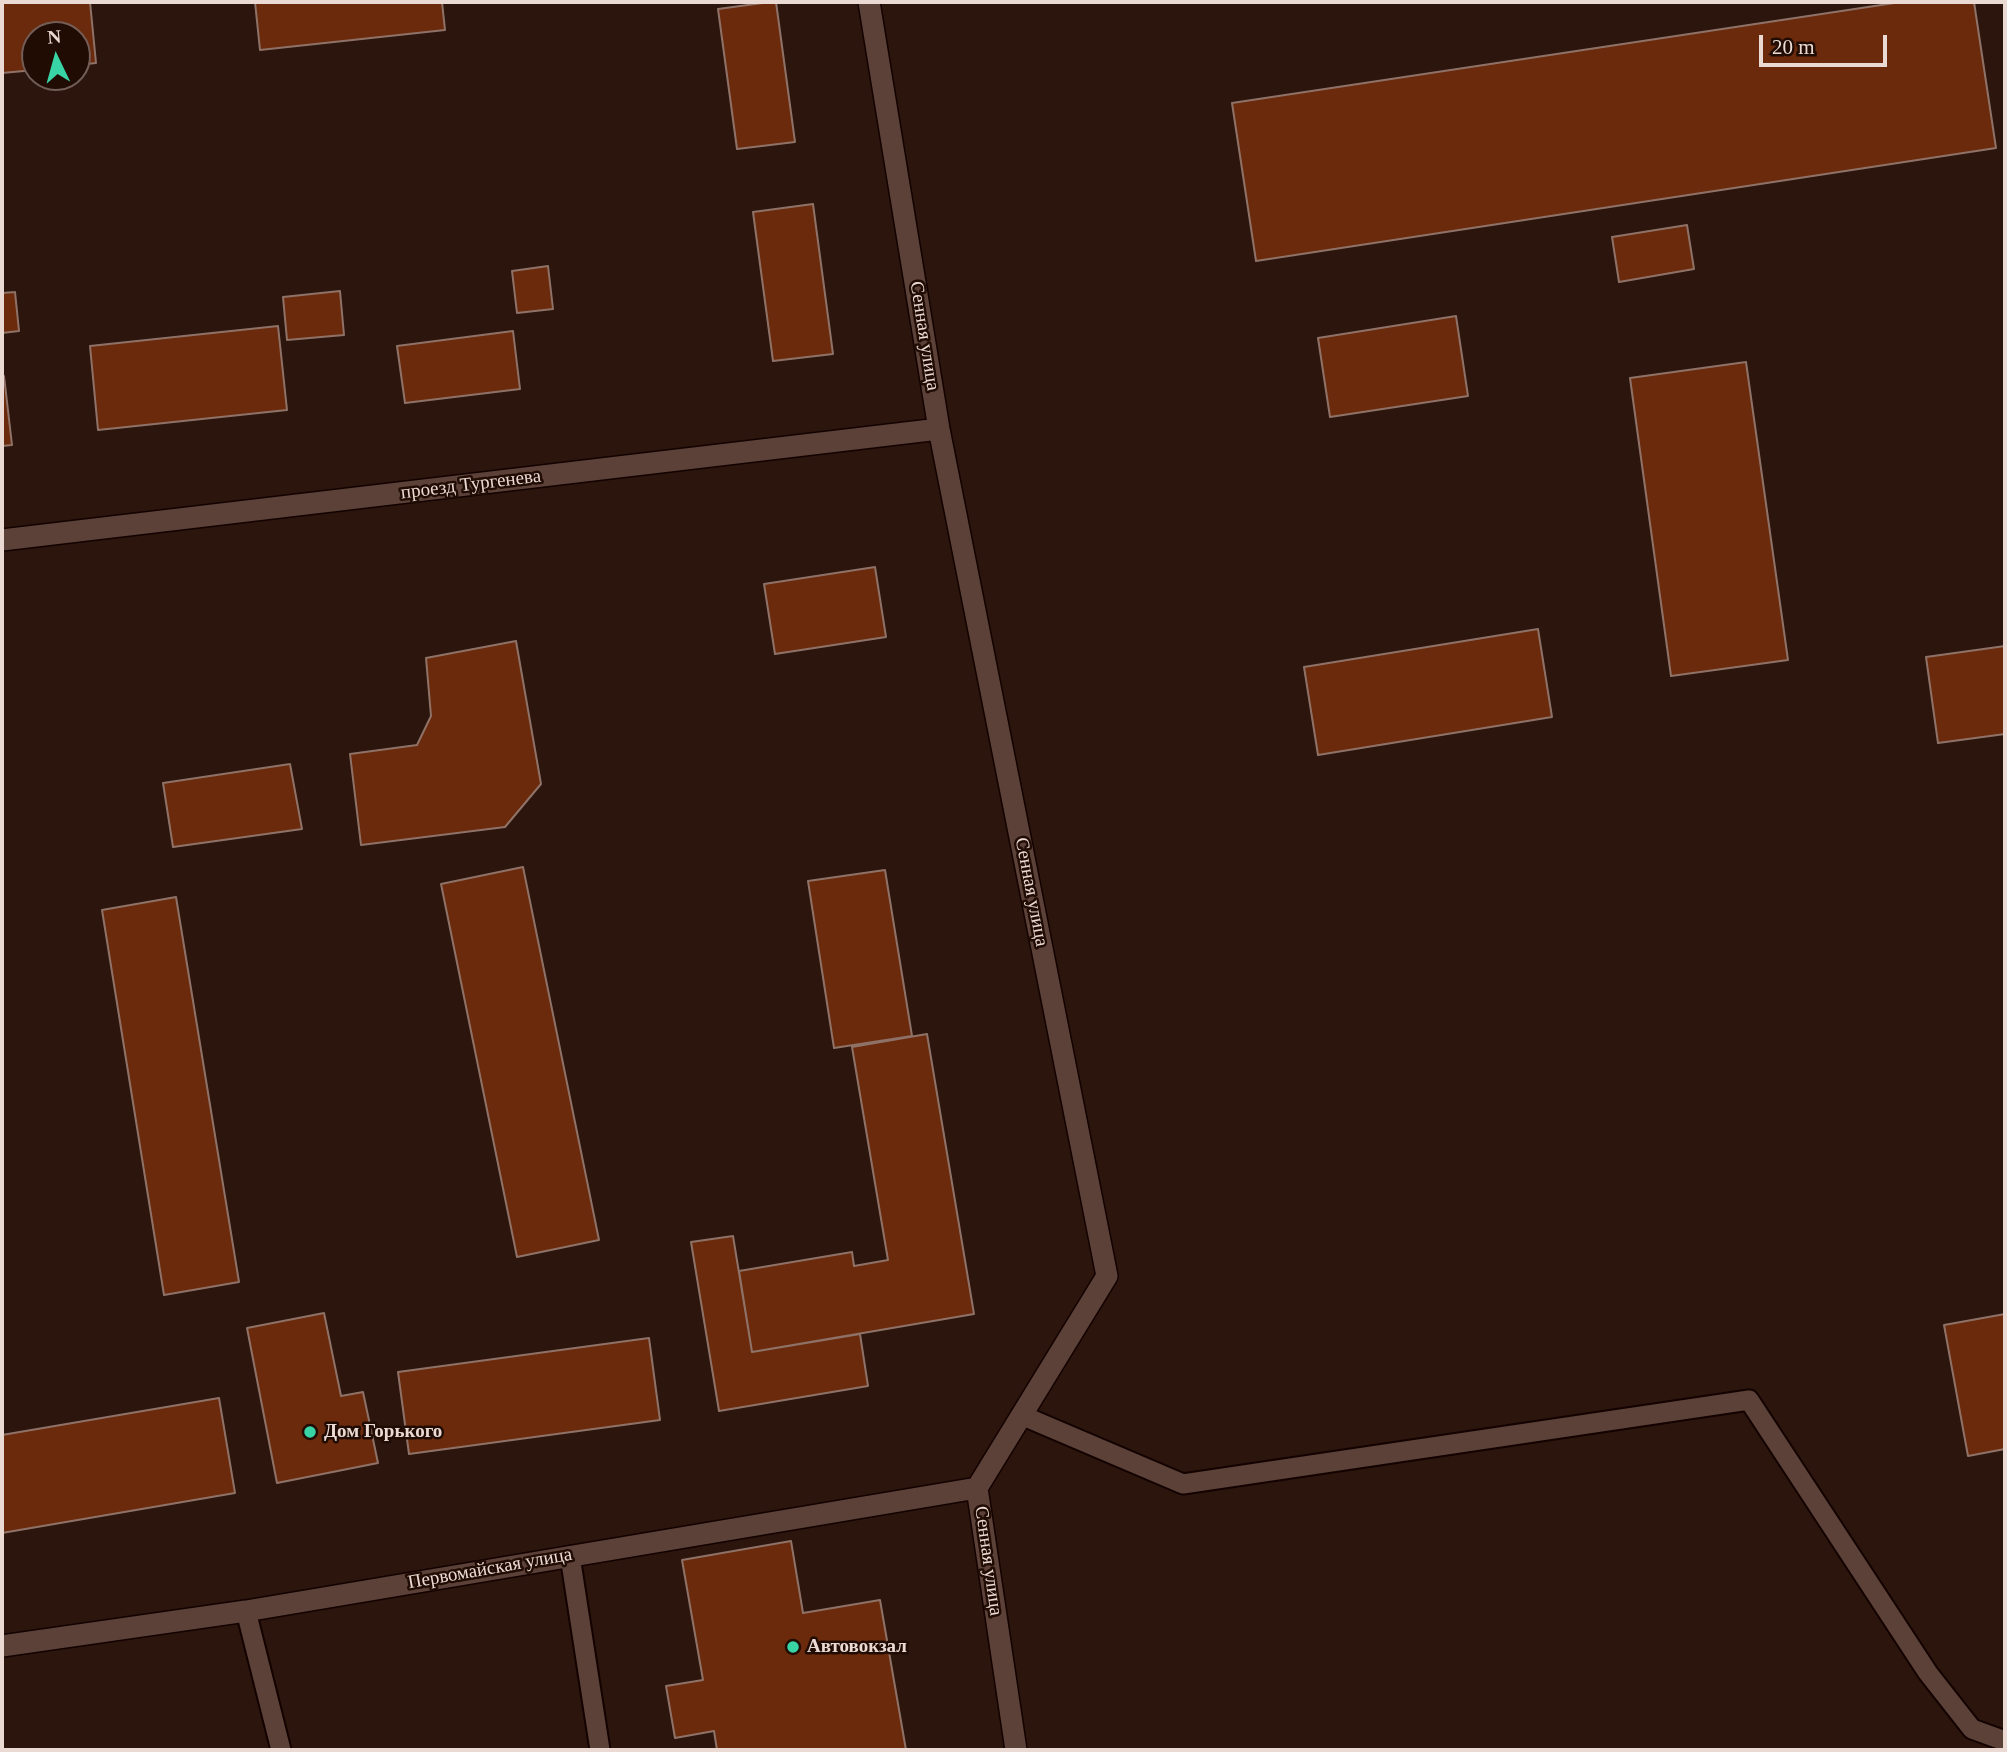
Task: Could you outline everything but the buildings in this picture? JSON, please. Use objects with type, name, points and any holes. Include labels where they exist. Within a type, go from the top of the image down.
[{"type":"street","name":"Сенная улица","points":[[869,2],[939,429],[1107,1276],[977,1488],[1016,1750]]},
{"type":"street","name":"проезд Тургенева","points":[[2,540],[939,429]]},
{"type":"street","name":"Первомайская улица","points":[[2,1646],[246,1611],[977,1488]]},
{"type":"lane","points":[[1021,1415],[1183,1484],[1749,1400],[1928,1672],[1972,1729],[2005,1741]]},
{"type":"lane","points":[[570,1556],[600,1750]]},
{"type":"lane","points":[[246,1611],[281,1750]]},
{"type":"place","name":"Дом Горького","points":[[310,1432]]},
{"type":"place","name":"Автовокзал","points":[[793,1647]]}]
